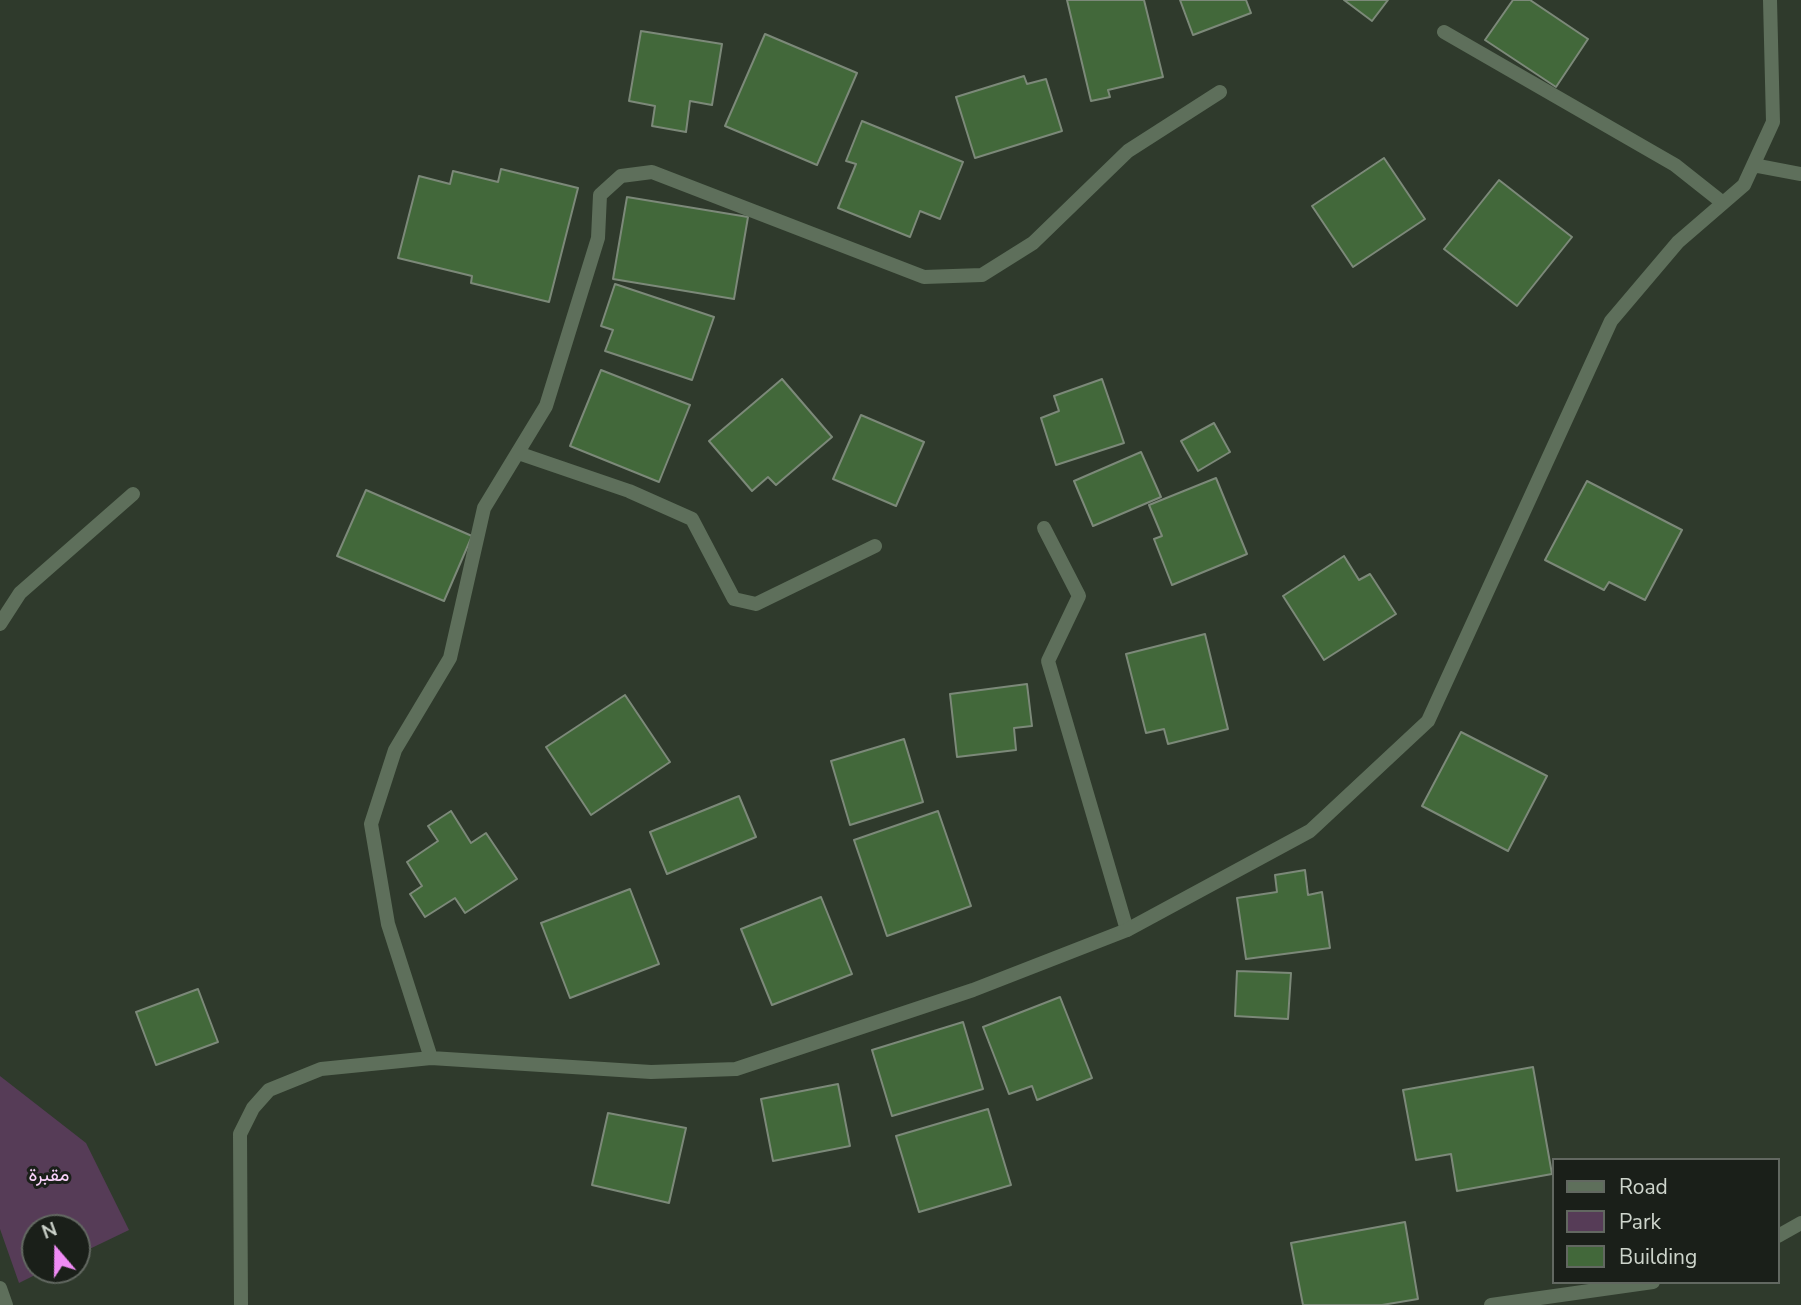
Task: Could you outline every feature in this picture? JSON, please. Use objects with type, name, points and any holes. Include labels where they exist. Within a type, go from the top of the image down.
[{"type":"street","points":[[241,1305],[240,1134],[253,1108],[269,1090],[321,1069],[431,1058],[651,1072],[736,1069],[974,990],[1127,930],[1310,831],[1427,721],[1611,321],[1678,242],[1744,185],[1773,122],[1770,0]]},
{"type":"street","points":[[1444,32],[1675,166],[1723,203]]},
{"type":"street","points":[[431,1058],[388,924],[371,824],[395,750],[450,658],[484,508],[546,406],[598,237],[600,195],[621,176],[652,172],[924,277],[982,275],[1033,243],[1128,151],[1220,92]]},
{"type":"street","points":[[1753,165],[1801,174]]},
{"type":"street","points":[[518,453],[629,491],[692,519],[734,599],[756,604],[874,546]]},
{"type":"street","points":[[0,624],[20,593],[133,495]]},
{"type":"street","points":[[1044,528],[1079,596],[1048,661],[1127,930]]},
{"type":"street","points":[[1780,1235],[1801,1223]]},
{"type":"street","points":[[1491,1305],[1639,1284]]},
{"type":"street","points":[[0,1288],[6,1305]]},
{"type":"green space","name":"مقبرة","points":[[0,1076],[86,1143],[129,1230],[91,1248],[91,1214],[21,1214],[19,1283],[0,1229]]},
{"type":"building","points":[[1067,0],[1144,0],[1163,77],[1108,90],[1110,97],[1091,101]]},
{"type":"building","points":[[1180,0],[1246,0],[1251,13],[1193,35]]},
{"type":"building","points":[[1344,0],[1388,0],[1372,21]]},
{"type":"building","points":[[1513,0],[1530,0],[1588,39],[1556,87],[1485,40]]},
{"type":"building","points":[[641,31],[722,44],[712,105],[690,101],[686,132],[652,126],[655,106],[629,101]]},
{"type":"building","points":[[765,34],[857,73],[817,165],[725,126]]},
{"type":"building","points":[[1024,76],[1027,84],[1046,79],[1062,131],[975,158],[956,97]]},
{"type":"building","points":[[862,121],[963,162],[940,219],[920,211],[910,237],[838,208],[856,164],[846,161]]},
{"type":"building","points":[[1384,158],[1425,219],[1353,267],[1312,206]]},
{"type":"building","points":[[501,169],[578,188],[549,302],[471,283],[472,276],[398,258],[419,176],[450,184],[453,171],[498,182]]},
{"type":"building","points":[[1499,180],[1572,237],[1517,306],[1444,249]]},
{"type":"building","points":[[627,197],[748,217],[734,299],[613,279]]},
{"type":"building","points":[[615,284],[714,317],[692,380],[605,351],[613,330],[601,326]]},
{"type":"building","points":[[601,370],[690,405],[659,482],[570,446]]},
{"type":"building","points":[[782,379],[832,437],[776,485],[768,477],[752,491],[709,441]]},
{"type":"building","points":[[1102,379],[1124,443],[1056,465],[1041,418],[1059,411],[1054,396]]},
{"type":"building","points":[[861,415],[924,442],[896,506],[833,479]]},
{"type":"building","points":[[1214,423],[1230,452],[1198,471],[1181,441]]},
{"type":"building","points":[[1141,452],[1161,497],[1093,526],[1074,481]]},
{"type":"building","points":[[1216,478],[1247,554],[1172,585],[1154,539],[1162,536],[1149,505]]},
{"type":"building","points":[[1587,481],[1682,530],[1645,600],[1609,582],[1604,590],[1545,560]]},
{"type":"building","points":[[366,490],[472,536],[444,601],[337,556]]},
{"type":"building","points":[[1344,556],[1359,580],[1370,574],[1396,614],[1324,660],[1283,596]]},
{"type":"building","points":[[1205,634],[1228,729],[1168,744],[1164,729],[1146,733],[1126,654]]},
{"type":"building","points":[[1027,684],[1032,726],[1014,728],[1016,750],[957,757],[950,694]]},
{"type":"building","points":[[625,695],[670,762],[591,815],[546,747]]},
{"type":"building","points":[[1461,732],[1547,776],[1508,851],[1422,806]]},
{"type":"building","points":[[904,739],[923,802],[850,825],[831,761]]},
{"type":"building","points":[[739,796],[756,837],[667,874],[650,832]]},
{"type":"building","points":[[451,811],[471,843],[486,833],[517,879],[465,913],[455,898],[425,917],[410,894],[422,886],[407,862],[438,841],[428,826]]},
{"type":"building","points":[[938,811],[971,906],[887,936],[854,840]]},
{"type":"building","points":[[1305,870],[1308,895],[1322,892],[1330,948],[1246,959],[1237,898],[1277,892],[1275,875]]},
{"type":"building","points":[[630,889],[659,964],[570,998],[541,923]]},
{"type":"building","points":[[821,897],[852,974],[772,1005],[741,929]]},
{"type":"building","points":[[1237,971],[1291,973],[1288,1019],[1235,1016]]},
{"type":"building","points":[[198,989],[218,1042],[156,1065],[136,1012]]},
{"type":"building","points":[[1060,997],[1092,1078],[1037,1100],[1032,1086],[1009,1094],[983,1027]]},
{"type":"building","points":[[963,1022],[983,1089],[892,1116],[872,1050]]},
{"type":"building","points":[[1533,1067],[1552,1174],[1457,1191],[1451,1154],[1416,1160],[1403,1090]]},
{"type":"building","points":[[838,1084],[850,1146],[773,1161],[761,1099]]},
{"type":"building","points":[[988,1109],[1011,1185],[919,1212],[896,1136]]},
{"type":"building","points":[[608,1113],[686,1128],[669,1203],[592,1185]]},
{"type":"building","points":[[1405,1222],[1418,1299],[1382,1305],[1303,1305],[1291,1243]]}]
